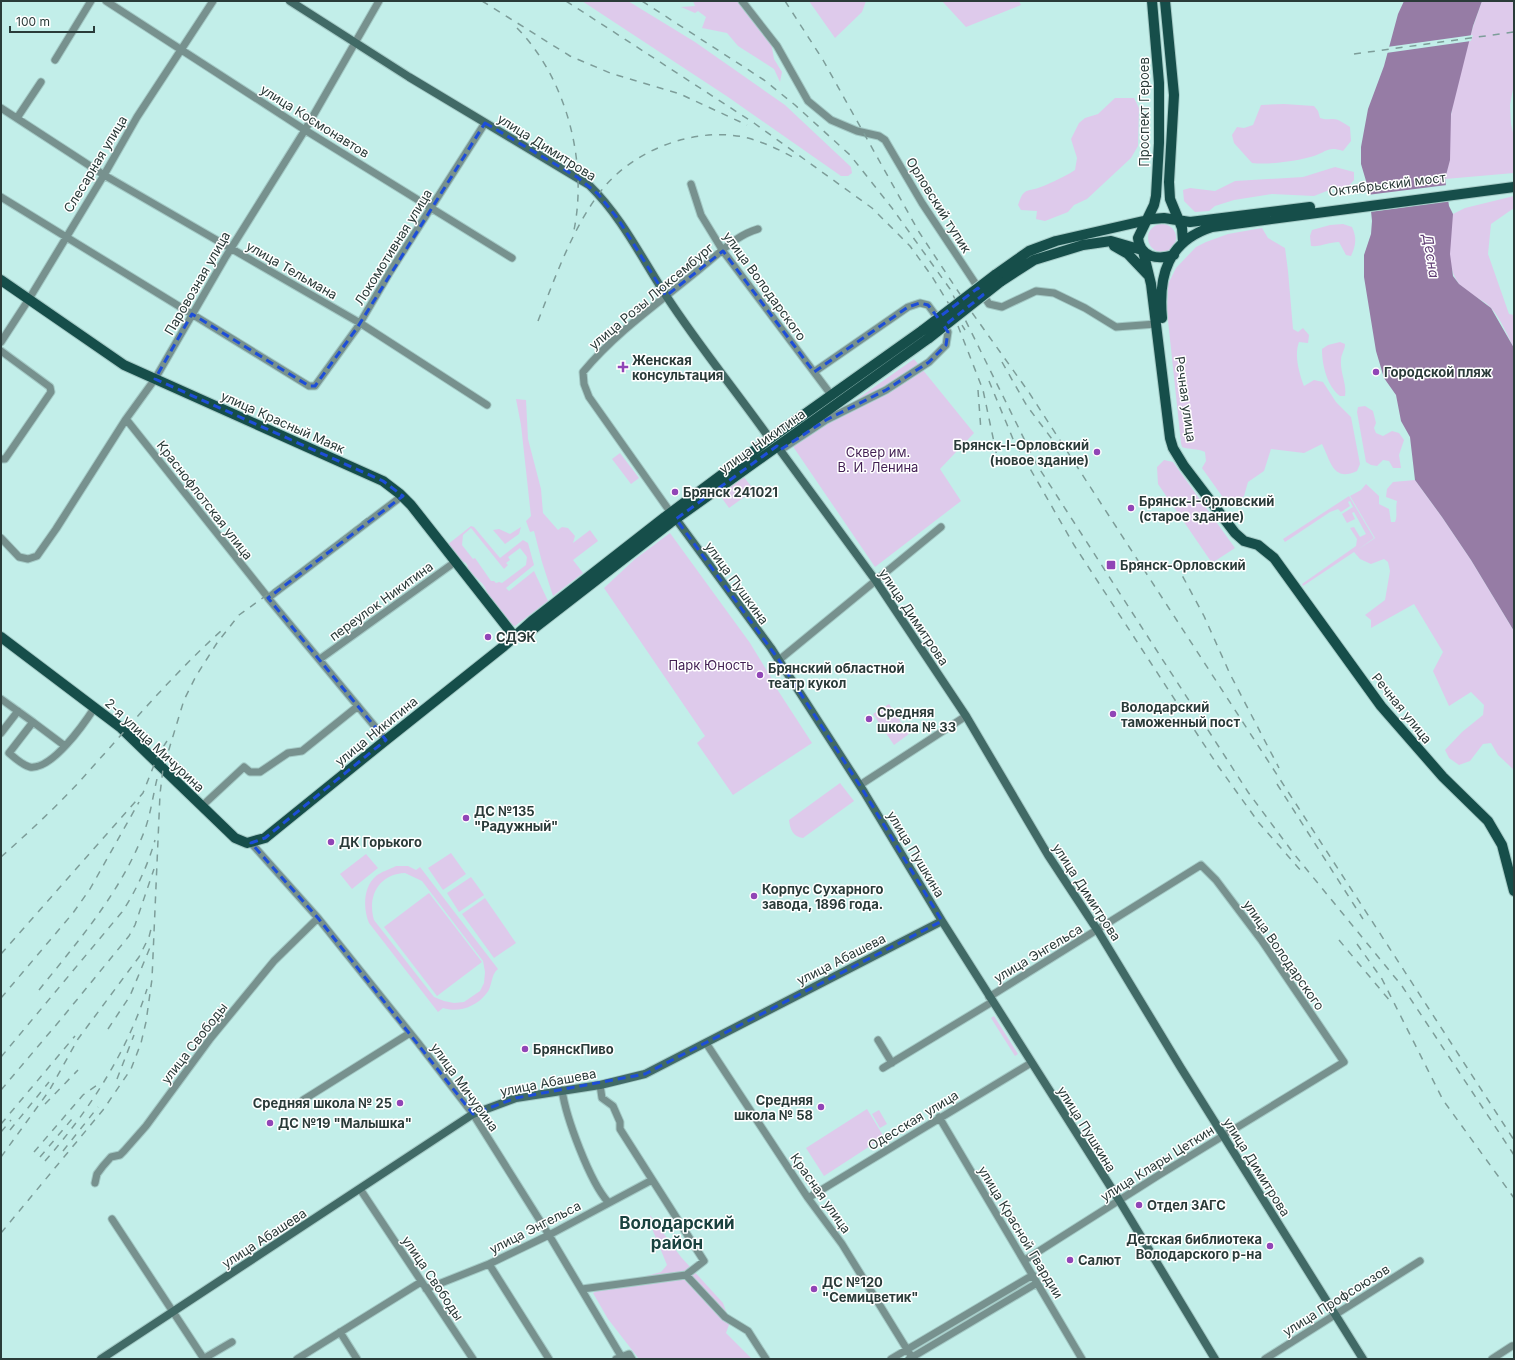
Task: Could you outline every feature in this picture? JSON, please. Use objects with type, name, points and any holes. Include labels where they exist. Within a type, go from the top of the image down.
[{"type":"main road","name":"улица Димитрова","points":[[290,1],[562,171],[577,177],[598,194],[618,219],[666,296],[876,581],[966,716],[1048,856],[1098,931],[1223,1136],[1363,1359]]},
{"type":"main road","name":"Проспект Героев","points":[[1146,221],[1154,205],[1156,196],[1159,143],[1159,83],[1152,1]]},
{"type":"main road","name":"Проспект Героев","points":[[1165,1],[1174,95],[1169,182],[1170,199],[1178,221]]},
{"type":"main road","name":"Октябрьский мост","points":[[1264,217],[1514,181]]},
{"type":"main road","name":"Октябрьский мост","points":[[1264,217],[1514,187]]},
{"type":"main road","points":[[997,278],[1034,260],[1083,245],[1111,241],[1142,251],[1154,257],[1167,257],[1174,255],[1183,242],[1191,235],[1212,227],[1264,217]]},
{"type":"main road","points":[[926,334],[1029,251],[1056,241],[1159,218],[1190,222],[1264,217]]},
{"type":"main road","points":[[1142,251],[1138,238],[1146,221]]},
{"type":"main road","points":[[1178,221],[1182,228],[1183,242]]},
{"type":"main road","points":[[1083,245],[1090,246],[1105,244],[1118,247],[1134,259],[1145,273],[1150,276]]},
{"type":"main road","name":"Речная улица","points":[[1142,251],[1150,276],[1170,438],[1173,448],[1190,474],[1235,533],[1244,540],[1258,545],[1274,558],[1381,706],[1443,777],[1488,821],[1502,845],[1514,891]]},
{"type":"main road","name":"Речная улица","points":[[1174,255],[1165,271],[1160,291],[1178,443],[1186,459],[1236,526],[1257,541],[1258,545]]},
{"type":"main road","name":"улица Красный Маяк","points":[[1,280],[124,365],[383,481],[402,496],[514,636]]},
{"type":"main road","name":"улица Никитина","points":[[776,445],[832,396],[926,334]]},
{"type":"main road","name":"улица Никитина","points":[[251,843],[265,838],[504,646],[514,636],[673,516],[776,445],[926,334]]},
{"type":"main road","name":"улица Пушкина","points":[[673,516],[779,660],[860,785],[991,1000],[1119,1200],[1215,1359]]},
{"type":"main road","name":"2-я улица Мичурина","points":[[1,637],[120,727],[235,838],[242,842],[251,843]]},
{"type":"main road","name":"улица Абашева","points":[[101,1359],[473,1114],[516,1098],[600,1085],[645,1074],[942,921]]},
{"type":"street","points":[[55,60],[91,1]]},
{"type":"street","name":"улица Космонавтов","points":[[106,1],[305,130],[512,258]]},
{"type":"street","name":"Слесарная улица","points":[[1,342],[29,299],[104,175],[137,116],[214,1]]},
{"type":"street","name":"Паровозная улица","points":[[1,538],[19,557],[28,559],[37,556],[126,419],[155,379],[230,248],[305,130],[379,1]]},
{"type":"street","name":"Орловский тупик","points":[[742,1],[777,46],[808,101],[831,120],[857,131],[879,136],[885,140],[922,203],[989,304],[1002,307],[1040,291],[1054,293],[1079,305],[1116,327],[1156,324]]},
{"type":"street","points":[[17,118],[41,82]]},
{"type":"street","name":"улица Тельмана","points":[[1,108],[104,175],[360,323],[487,405]]},
{"type":"street","name":"Локомотивная улица","points":[[192,314],[309,386],[315,386],[360,323],[430,208],[485,123]]},
{"type":"street","name":"улица Володарского","points":[[692,184],[701,215],[723,251],[832,396]]},
{"type":"street","points":[[1,197],[192,314]]},
{"type":"street","name":"улица Розы Люксембург","points":[[582,372],[598,354],[666,296],[740,236],[758,229]]},
{"type":"street","points":[[776,445],[886,390],[929,362],[946,345],[948,332],[928,305],[920,303],[908,307],[814,372]]},
{"type":"street","points":[[1,351],[50,387],[51,392],[5,459],[1,459]]},
{"type":"street","name":"улица Пушкина","points":[[582,372],[584,384],[589,397],[673,516]]},
{"type":"street","name":"Краснофлотская улица","points":[[126,419],[267,596],[386,740]]},
{"type":"street","points":[[267,596],[402,496]]},
{"type":"street","points":[[779,660],[941,527]]},
{"type":"street","name":"переулок Никитина","points":[[320,659],[455,562]]},
{"type":"street","points":[[1,699],[65,746]]},
{"type":"street","points":[[202,806],[244,767],[250,772],[260,772],[288,753],[302,751],[358,706]]},
{"type":"street","points":[[33,722],[9,753],[23,764],[30,767],[43,765],[65,746],[95,707]]},
{"type":"street","points":[[1,733],[18,710]]},
{"type":"street","points":[[860,785],[966,716]]},
{"type":"street","name":"улица Мичурина","points":[[251,843],[318,918],[473,1114],[582,1289],[618,1357],[629,1354],[632,1359]]},
{"type":"street","name":"улица Володарского","points":[[1201,865],[1216,880],[1262,941],[1344,1062]]},
{"type":"street","name":"улица Энгельса","points":[[884,1068],[1201,865]]},
{"type":"street","name":"улица Свободы","points":[[94,1183],[97,1174],[111,1157],[120,1155],[146,1126],[210,1039],[274,961],[318,918]]},
{"type":"street","points":[[303,1100],[410,1033]]},
{"type":"street","points":[[878,1040],[892,1063]]},
{"type":"street","name":"Красная улица","points":[[706,1043],[808,1198],[818,1209],[842,1244],[911,1358]]},
{"type":"street","name":"улица Клары Цеткин","points":[[1025,1260],[1119,1200],[1344,1062]]},
{"type":"street","name":"Одесская улица","points":[[808,1198],[939,1117],[1031,1063]]},
{"type":"street","points":[[582,1289],[686,1275],[704,1261],[620,1130],[620,1122],[613,1106],[602,1098],[600,1085]]},
{"type":"street","points":[[562,1090],[574,1134],[600,1193],[608,1202]]},
{"type":"street","name":"улица Красной Гвардии","points":[[939,1117],[1025,1260],[1082,1359]]},
{"type":"street","name":"улица Энгельса","points":[[426,1289],[489,1264],[549,1236],[608,1202],[652,1180]]},
{"type":"street","name":"улица Свободы","points":[[360,1189],[473,1359]]},
{"type":"street","points":[[112,1218],[203,1359],[232,1342]]},
{"type":"street","name":"улица Профсоюзов","points":[[1265,1359],[1420,1261]]},
{"type":"street","points":[[489,1264],[549,1359]]},
{"type":"street","points":[[686,1275],[725,1317],[748,1331],[766,1359]]},
{"type":"street","points":[[891,1359],[1033,1275]]},
{"type":"street","points":[[297,1359],[422,1282]]},
{"type":"street","points":[[911,1358],[1037,1283]]},
{"type":"street","points":[[340,1332],[357,1359]]},
{"type":"street","points":[[1492,1359],[1512,1346]]},
{"type":"highlighted area","points":[[485,123],[577,177],[598,194],[618,219],[666,296],[723,251],[814,372],[908,307],[920,303],[928,305],[938,318],[978,288],[983,295],[944,326],[948,332],[946,345],[929,362],[886,390],[826,420],[780,450],[777,446],[676,519],[779,660],[864,792],[942,921],[645,1074],[516,1098],[473,1114],[318,918],[251,843],[265,838],[386,740],[268,598],[403,496],[383,481],[155,379],[192,314],[309,386],[315,386],[357,328]]},
{"type":"green space","points":[[582,1],[628,1],[695,42],[785,105],[851,167],[852,173],[848,176],[841,176],[728,97]]},
{"type":"green space","points":[[693,1],[739,1],[771,42],[774,59],[782,72],[780,82],[774,69],[738,46],[727,33],[702,28],[706,17],[698,11],[695,13],[681,7],[695,6]]},
{"type":"green space","points":[[809,1],[866,1],[862,12],[835,38]]},
{"type":"green space","points":[[942,1],[1019,1],[1021,5],[966,27]]},
{"type":"green space","points":[[1482,1],[1514,1],[1514,84],[1510,105],[1511,124],[1514,137],[1514,173],[1445,179],[1449,155],[1451,115],[1460,71]]},
{"type":"green space","points":[[1115,98],[1134,98],[1139,108],[1138,146],[1131,158],[1087,199],[1074,205],[1068,212],[1045,221],[1036,219],[1037,211],[1021,210],[1018,205],[1025,192],[1046,185],[1075,170],[1077,158],[1071,139],[1079,123],[1085,118],[1098,114]]},
{"type":"green space","points":[[1284,104],[1314,106],[1318,111],[1320,118],[1337,120],[1350,127],[1351,141],[1343,151],[1330,149],[1314,156],[1292,161],[1252,163],[1234,143],[1232,135],[1237,127],[1244,128],[1253,125],[1261,105]]},
{"type":"green space","points":[[1335,167],[1354,172],[1354,180],[1348,187],[1332,189],[1314,196],[1272,194],[1234,200],[1215,206],[1209,211],[1195,212],[1184,201],[1183,190],[1190,188],[1215,191],[1235,181],[1303,177]]},
{"type":"green space","points":[[1514,196],[1514,208],[1491,224],[1488,254],[1509,314],[1514,315],[1514,348],[1495,312],[1485,303],[1466,291],[1459,284],[1451,265],[1449,244],[1453,214],[1465,208]]},
{"type":"green space","points":[[1162,224],[1168,225],[1172,228],[1175,232],[1175,244],[1172,248],[1168,251],[1162,252],[1156,251],[1152,248],[1149,244],[1148,238],[1149,232],[1152,228],[1156,225]]},
{"type":"green space","points":[[1343,224],[1352,227],[1355,235],[1355,245],[1351,256],[1346,255],[1339,242],[1311,246],[1310,236],[1312,230],[1330,225]]},
{"type":"green space","points":[[1262,228],[1268,238],[1285,248],[1293,329],[1298,332],[1303,328],[1309,335],[1308,343],[1299,342],[1297,353],[1299,370],[1304,386],[1314,380],[1323,382],[1336,402],[1351,417],[1360,464],[1357,471],[1349,474],[1338,472],[1331,463],[1322,444],[1304,453],[1271,449],[1264,471],[1248,482],[1244,496],[1229,506],[1202,468],[1206,461],[1205,452],[1182,447],[1167,311],[1168,284],[1176,268],[1196,247],[1228,234]]},
{"type":"green space","points":[[1340,342],[1345,344],[1341,358],[1341,369],[1345,387],[1345,396],[1340,396],[1332,387],[1326,375],[1322,355],[1322,349],[1328,345]]},
{"type":"green space","name":"Сквер им. В. И. Ленина","points":[[914,359],[974,433],[940,469],[961,501],[875,567],[792,445]]},
{"type":"green space","points":[[516,399],[526,400],[528,439],[541,489],[543,513],[558,530],[562,527],[568,528],[575,536],[573,543],[590,530],[598,541],[573,560],[583,573],[553,596],[534,531],[530,532],[526,521],[531,516],[521,425]]},
{"type":"green space","points":[[1365,406],[1373,411],[1376,423],[1374,428],[1376,433],[1383,436],[1392,431],[1399,433],[1404,440],[1399,455],[1401,468],[1393,468],[1389,461],[1383,460],[1377,466],[1366,462],[1357,412],[1358,407]]},
{"type":"green space","points":[[620,453],[639,478],[631,484],[612,459]]},
{"type":"green space","points":[[1164,460],[1173,462],[1235,548],[1212,563],[1158,484],[1157,467]]},
{"type":"green space","points":[[744,477],[754,490],[729,508],[719,494]]},
{"type":"green space","points":[[1415,480],[1471,560],[1514,631],[1514,770],[1498,755],[1491,743],[1483,744],[1470,761],[1459,765],[1449,758],[1445,750],[1462,732],[1483,715],[1484,705],[1471,692],[1449,706],[1433,671],[1443,652],[1414,604],[1371,628],[1371,620],[1365,615],[1385,600],[1390,571],[1388,562],[1384,559],[1371,564],[1360,559],[1354,552],[1303,586],[1302,584],[1356,546],[1357,539],[1350,528],[1354,527],[1360,537],[1366,534],[1354,512],[1352,513],[1355,519],[1347,523],[1342,514],[1353,507],[1350,501],[1348,502],[1350,506],[1341,512],[1338,509],[1330,512],[1285,542],[1283,539],[1349,496],[1374,538],[1356,551],[1375,538],[1350,496],[1361,490],[1366,484],[1379,496],[1379,504],[1389,509],[1391,522],[1395,522],[1397,501],[1386,497],[1387,489],[1393,482]]},
{"type":"green space","points":[[471,526],[474,527],[500,558],[523,540],[528,543],[534,565],[506,588],[509,591],[534,571],[548,601],[515,626],[511,625],[487,595],[485,587],[466,568],[468,566],[465,562],[462,564],[447,545]],"holes":[[[471,528],[504,569],[508,565],[506,563],[510,560],[508,557],[520,548],[527,557],[526,565],[502,583],[496,583],[491,581],[475,558],[473,559],[462,545],[463,535]]]},
{"type":"green space","points":[[521,527],[519,534],[505,544],[493,530],[499,529],[510,534]]},
{"type":"green space","name":"Парк Юность","points":[[670,533],[750,643],[777,689],[812,743],[733,795],[697,743],[705,736],[604,588],[635,559]]},
{"type":"green space","points":[[889,704],[909,734],[894,745],[873,714]]},
{"type":"green space","points":[[840,783],[854,801],[803,838],[794,834],[789,820]]},
{"type":"green space","points":[[451,853],[466,874],[443,890],[428,868]]},
{"type":"green space","points":[[366,854],[378,868],[352,889],[340,874]]},
{"type":"green space","points":[[396,866],[408,866],[416,870],[420,867],[498,969],[494,974],[488,991],[482,999],[472,1005],[455,1010],[443,1008],[438,1012],[369,923],[365,905],[366,892],[376,876]],"holes":[[[405,873],[422,881],[483,961],[485,972],[484,983],[480,991],[464,1002],[454,1003],[434,997],[374,920],[372,911],[374,895],[377,888],[388,877]]]},
{"type":"green space","points":[[471,877],[484,895],[459,912],[447,893]]},
{"type":"green space","points":[[429,893],[482,962],[437,996],[384,927]]},
{"type":"green space","points":[[485,898],[516,943],[494,958],[462,914]]},
{"type":"green space","points":[[994,1016],[1018,1054],[1015,1056],[991,1018]]},
{"type":"green space","points":[[867,1109],[884,1137],[824,1176],[806,1148]]},
{"type":"green space","points":[[879,1110],[887,1124],[880,1128],[872,1114]]},
{"type":"green space","points":[[650,1215],[681,1257],[723,1303],[730,1322],[726,1333],[752,1359],[639,1359],[608,1319],[593,1293],[602,1288],[661,1272],[667,1265],[653,1231]]},
{"type":"water","name":"Десна","points":[[1404,1],[1482,1],[1473,26],[1451,114],[1450,160],[1445,179],[1449,206],[1453,214],[1450,254],[1453,276],[1459,284],[1491,308],[1514,348],[1514,631],[1471,560],[1415,480],[1410,437],[1401,421],[1396,395],[1384,378],[1376,351],[1364,277],[1364,255],[1371,234],[1372,221],[1369,191],[1361,164],[1361,147],[1368,109],[1384,66],[1398,14]]},
{"type":"pier","points":[[1473,35],[1471,41],[1386,53],[1387,47]]},
{"type":"pier","points":[[1447,185],[1450,201],[1369,212],[1367,195]]},
{"type":"railway","points":[[482,1],[570,56],[610,73],[680,94],[747,125]]},
{"type":"railway","points":[[566,1],[754,123],[872,208],[910,246],[931,275],[965,330]]},
{"type":"railway","points":[[642,1],[764,80],[795,105],[850,155],[892,208],[950,289],[1037,465],[1248,792],[1294,854],[1402,986],[1514,1155]]},
{"type":"railway","points":[[785,1],[823,60],[919,232],[973,314],[1028,391],[1514,1140]]},
{"type":"railway","points":[[517,28],[534,48],[549,71],[569,122],[575,149],[578,176],[578,204],[574,230]]},
{"type":"railway","points":[[1354,54],[1514,32]]},
{"type":"railway","points":[[538,321],[564,256],[588,209],[611,179],[645,154],[665,145],[685,139],[707,135],[728,135],[748,138],[761,142],[798,160]]},
{"type":"railway","points":[[958,326],[983,390],[999,466]]},
{"type":"railway","points":[[1002,362],[1027,406],[1058,447]]},
{"type":"railway","points":[[989,381],[1013,439],[1074,545],[1218,766],[1259,823],[1302,872]]},
{"type":"railway","points":[[978,390],[981,431]]},
{"type":"railway","points":[[1,1233],[103,1110],[131,1069],[141,1043],[146,1022],[152,979],[160,794],[163,769],[184,700],[196,676],[217,643],[239,615],[317,559],[370,516]]},
{"type":"railway","points":[[1176,564],[1204,616],[1230,674],[1279,768]]},
{"type":"railway","points":[[1,857],[71,791],[166,685],[221,631]]},
{"type":"railway","points":[[1,954],[143,793],[158,755],[167,741]]},
{"type":"railway","points":[[39,990],[84,934],[124,875],[144,832],[158,775]]},
{"type":"railway","points":[[1277,784],[1363,919]]},
{"type":"railway","points":[[1,998],[73,913],[90,889],[139,802]]},
{"type":"railway","points":[[1,1057],[122,912],[141,878],[155,840]]},
{"type":"railway","points":[[1,1090],[129,936],[135,925],[154,869]]},
{"type":"railway","points":[[1,1157],[49,1091],[78,1039],[139,957],[149,937],[151,929]]},
{"type":"railway","points":[[1339,940],[1390,1001]]},
{"type":"railway","points":[[1357,944],[1382,979],[1443,1100],[1514,1198]]},
{"type":"railway","points":[[108,1029],[130,996],[151,945]]},
{"type":"railway","points":[[45,1161],[61,1142],[105,1081],[129,1036],[147,989]]},
{"type":"railway","points":[[117,1079],[134,1035]]},
{"type":"railway","points":[[1,1124],[75,1036]]},
{"type":"railway","points":[[45,1104],[78,1070]]},
{"type":"railway","points":[[10,1130],[49,1082]]},
{"type":"railway","points":[[34,1152],[83,1095],[100,1083]]},
{"type":"railway","points":[[63,1151],[98,1107]]},
{"type":"railway","points":[[40,1157],[72,1119]]},
{"type":"railway","points":[[1,1132],[11,1120]]},
{"type":"place","name":"Женская консультация","points":[[623,367]]},
{"type":"place","name":"Городской пляж","points":[[1376,372]]},
{"type":"place","name":"Брянск-I-Орловский (новое здание)","points":[[1097,452]]},
{"type":"place","name":"Брянск 241021","points":[[675,492]]},
{"type":"place","name":"Брянск-I-Орловский (старое здание)","points":[[1131,508]]},
{"type":"place","name":"Брянск-Орловский","points":[[1111,565]]},
{"type":"place","name":"СДЭК","points":[[488,637]]},
{"type":"place","name":"Брянский областной театр кукол","points":[[760,675]]},
{"type":"place","name":"Володарский таможенный пост","points":[[1113,714]]},
{"type":"place","name":"Средняя школа № 33","points":[[869,719]]},
{"type":"place","name":"ДС №135 \"Радужный\"","points":[[466,818]]},
{"type":"place","name":"ДК Горького","points":[[331,842]]},
{"type":"place","name":"Корпус Сухарного завода, 1896 года.","points":[[754,896]]},
{"type":"place","name":"БрянскПиво","points":[[525,1049]]},
{"type":"place","name":"Средняя школа № 25","points":[[400,1103]]},
{"type":"place","name":"Средняя школа № 58","points":[[821,1107]]},
{"type":"place","name":"ДС №19 \"Малышка\"","points":[[270,1123]]},
{"type":"place","name":"Отдел ЗАГС","points":[[1139,1205]]},
{"type":"place","name":"Детская библиотека Володарского р-на","points":[[1270,1246]]},
{"type":"place","name":"Салют","points":[[1070,1260]]},
{"type":"place","name":"ДС №120 \"Семицветик\"","points":[[814,1289]]},
{"type":"district","name":"Володарский район","points":[[677,1233]]}]
